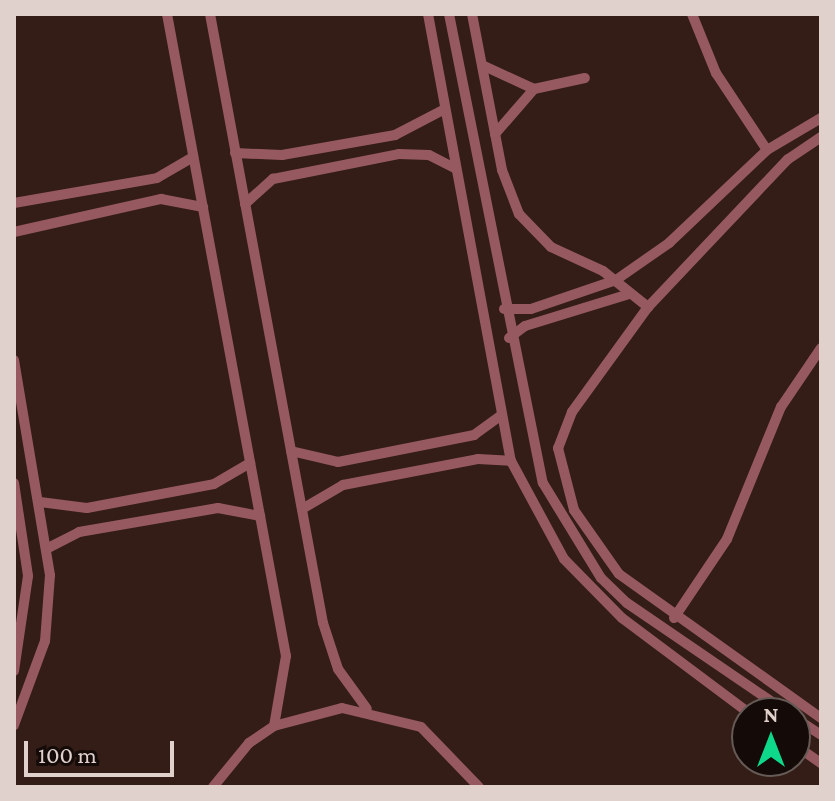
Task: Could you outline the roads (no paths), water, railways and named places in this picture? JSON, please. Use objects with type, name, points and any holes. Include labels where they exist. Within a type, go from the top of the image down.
[{"type":"street","points":[[167,14],[286,656],[274,726]]},
{"type":"street","points":[[210,14],[329,646],[367,709]]},
{"type":"street","points":[[472,14],[508,193],[533,232],[616,280],[648,307]]},
{"type":"street","points":[[692,14],[716,73],[772,147],[788,159]]},
{"type":"street","points":[[429,18],[438,27],[449,16]]},
{"type":"street","points":[[449,16],[532,455],[601,578],[658,627],[764,697]]},
{"type":"street","points":[[429,18],[511,461],[564,559],[622,618],[731,700]]},
{"type":"street","points":[[438,68],[449,59],[458,64]]},
{"type":"street","points":[[482,65],[534,89]]},
{"type":"street","points":[[495,134],[534,89],[585,78]]},
{"type":"street","points":[[235,153],[282,155],[395,135],[445,109]]},
{"type":"street","points":[[504,309],[531,309],[616,280],[669,243],[772,147],[821,118]]},
{"type":"street","points":[[821,137],[788,159],[648,307],[572,412],[558,467],[601,554],[674,618],[821,718]]},
{"type":"street","points":[[245,204],[273,179],[399,154],[429,155],[456,169]]},
{"type":"street","points":[[14,203],[157,178],[193,157]]},
{"type":"street","points":[[14,232],[161,199],[203,207]]},
{"type":"street","points":[[509,338],[525,326],[629,294]]},
{"type":"street","points":[[674,618],[727,539],[781,407],[821,348]]},
{"type":"street","points":[[14,360],[48,548],[45,641],[14,725]]},
{"type":"street","points":[[291,451],[338,462],[474,435],[502,415]]},
{"type":"street","points":[[302,509],[343,485],[478,459],[511,461]]},
{"type":"street","points":[[40,502],[87,508],[214,484],[250,463]]},
{"type":"street","points":[[14,483],[28,576],[14,671]]},
{"type":"street","points":[[48,548],[79,532],[218,508],[260,516]]},
{"type":"street","points":[[213,787],[229,762],[274,726],[317,710],[367,709],[421,727],[479,787]]}]
